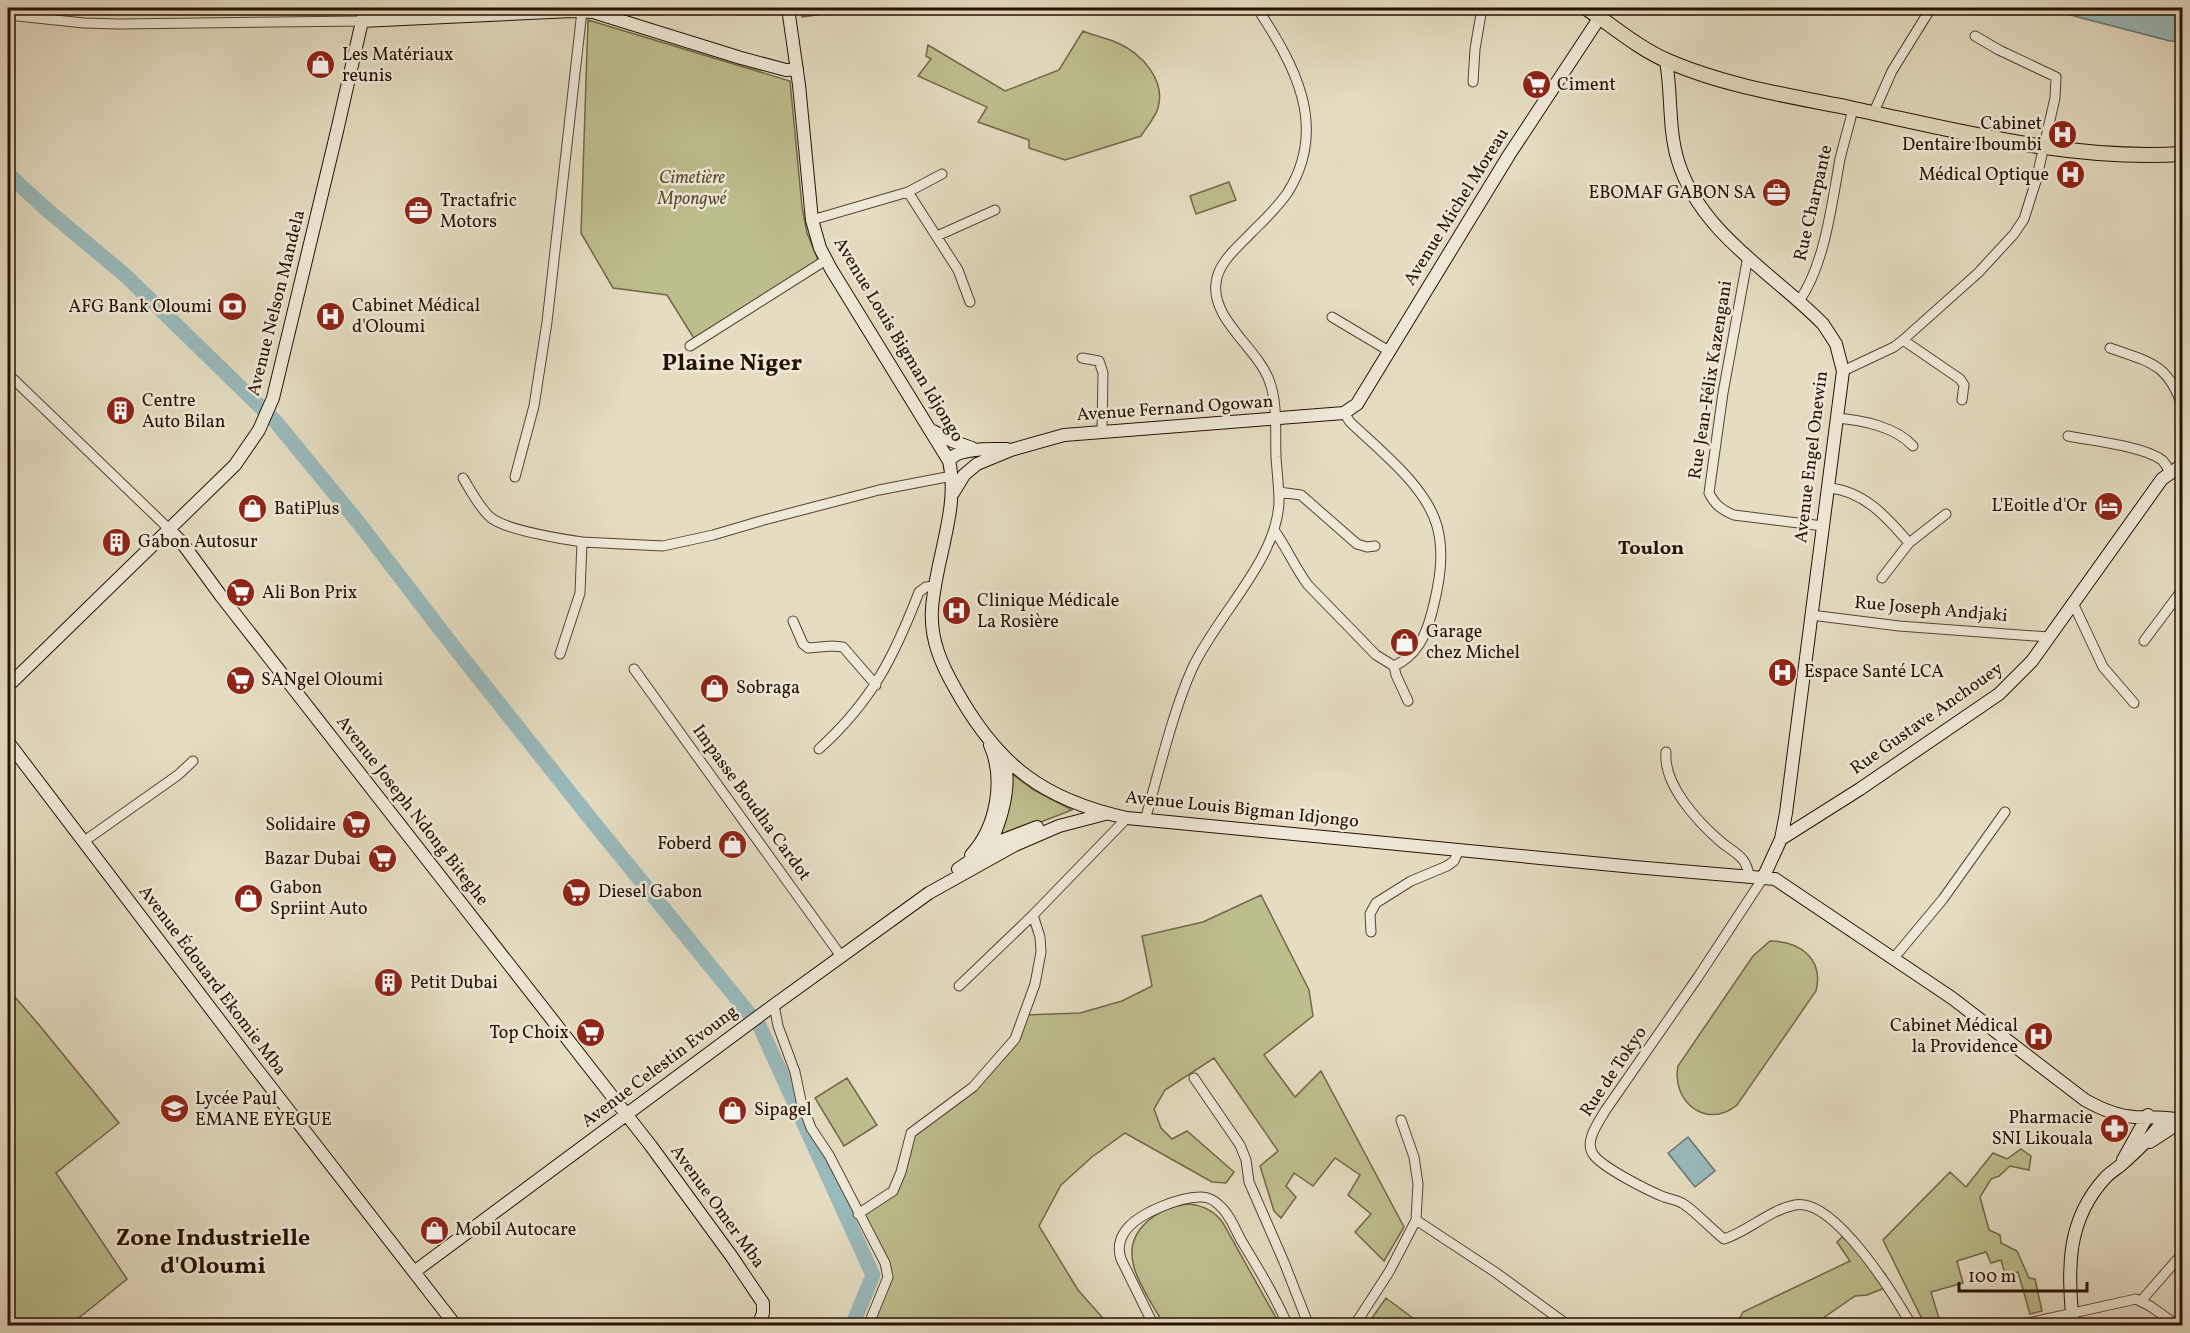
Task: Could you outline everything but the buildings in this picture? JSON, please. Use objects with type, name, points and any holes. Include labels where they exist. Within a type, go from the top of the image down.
[{"type":"main road","points":[[1586,8],[1666,61],[1710,76],[1873,114],[2043,147],[2116,154],[2182,155]]},
{"type":"street","name":"Avenue Nelson Mandela","points":[[8,686],[236,465],[259,430],[273,398],[338,131],[364,8]]},
{"type":"street","name":"Avenue Louis Bigman Idjongo","points":[[788,8],[797,69],[812,220],[816,237],[826,260],[949,460],[952,476],[951,495],[934,586],[932,626],[940,658],[972,718],[989,741],[1036,784],[1075,803],[1127,818],[1775,879],[1988,1024],[2085,1100],[2103,1110],[2135,1117]]},
{"type":"street","points":[[1145,820],[1175,718],[1192,670],[1216,627],[1262,556],[1274,530],[1278,512],[1275,420],[1269,380],[1254,355],[1225,316],[1215,289],[1220,269],[1278,206],[1289,190],[1297,174],[1306,143],[1305,111],[1299,84],[1257,8]]},
{"type":"street","points":[[1473,82],[1475,49],[1482,8]]},
{"type":"street","points":[[1873,114],[1892,71],[1931,8]]},
{"type":"street","points":[[8,15],[84,23],[119,24],[361,21],[492,12],[582,11],[637,25],[741,58],[786,70],[797,69]]},
{"type":"street","points":[[515,477],[534,406],[547,322],[582,11]]},
{"type":"street","name":"Avenue Michel Moreau","points":[[1344,413],[1357,404],[1509,155],[1600,17]]},
{"type":"street","points":[[1843,371],[1894,347],[1903,340],[1970,280],[2014,234],[2024,219],[2031,200],[2055,98],[2056,77],[1975,36]]},
{"type":"street","name":"Avenue Engel Onewin","points":[[1666,61],[1675,147],[1683,174],[1702,209],[1716,227],[1823,324],[1831,334],[1843,371],[1781,839],[1757,878]]},
{"type":"street","name":"Rue Charpante","points":[[1799,301],[1807,290],[1816,268],[1853,109]]},
{"type":"street","points":[[812,220],[908,192],[942,174]]},
{"type":"street","points":[[908,192],[958,270],[970,302]]},
{"type":"street","points":[[937,236],[995,210]]},
{"type":"street","name":"Rue Jean-Félix Kazengani","points":[[1748,256],[1723,393],[1709,493],[1722,510],[1734,515],[1823,526]]},
{"type":"street","points":[[690,346],[826,260]]},
{"type":"street","points":[[1332,317],[1389,351]]},
{"type":"street","points":[[1903,340],[1960,379],[1964,385],[1962,400]]},
{"type":"street","points":[[2110,348],[2160,368],[2171,379],[2182,403]]},
{"type":"street","points":[[1082,358],[1099,361],[1103,373],[1102,431]]},
{"type":"street","points":[[8,374],[169,529]]},
{"type":"street","points":[[1344,413],[1414,486],[1430,509],[1438,529],[1440,568],[1429,622],[1417,648],[1401,663],[1394,666]]},
{"type":"street","name":"Avenue Fernand Ogowan","points":[[985,455],[1064,435],[1344,413]]},
{"type":"street","points":[[1837,418],[1891,430],[1905,437],[1913,446]]},
{"type":"street","points":[[932,430],[985,455]]},
{"type":"street","points":[[2068,436],[2133,449],[2151,455],[2162,461],[2169,472]]},
{"type":"street","points":[[949,460],[963,451],[985,455]]},
{"type":"street","points":[[951,495],[964,475],[985,455]]},
{"type":"street","name":"Rue Gustave Anchouey","points":[[1781,839],[1860,789],[1999,694],[2025,669],[2162,479],[2182,465]]},
{"type":"street","points":[[463,478],[492,519],[539,534],[582,542],[663,546],[713,535],[879,490],[952,476]]},
{"type":"street","points":[[1828,488],[1847,491],[1860,497],[1883,514],[1909,543]]},
{"type":"street","points":[[1279,492],[1301,495],[1357,544],[1367,547],[1375,546]]},
{"type":"street","points":[[1882,578],[1909,543],[1946,514]]},
{"type":"street","name":"Avenue Joseph Ndong Biteghe","points":[[169,529],[626,1115]]},
{"type":"street","points":[[1274,530],[1298,573],[1326,606],[1376,655],[1394,666],[1408,701]]},
{"type":"street","points":[[560,654],[580,593],[582,542]]},
{"type":"street","points":[[819,749],[848,721],[876,685],[890,661],[919,592],[927,586],[934,586]]},
{"type":"street","points":[[2144,641],[2181,594]]},
{"type":"street","points":[[2073,603],[2103,667],[2134,703]]},
{"type":"street","name":"Rue Joseph Andjaki","points":[[1811,615],[1899,626],[2049,637]]},
{"type":"street","points":[[793,621],[803,644],[808,648],[843,647],[876,685]]},
{"type":"street","name":"Impasse Boudha Cardot","points":[[634,669],[841,956]]},
{"type":"street","points":[[957,869],[984,837],[994,808],[998,767],[989,741]]},
{"type":"street","name":"Avenue Édouard Ekomie Mba","points":[[8,742],[456,1326]]},
{"type":"street","points":[[1666,752],[1665,762],[1668,772],[1686,805],[1706,828],[1741,857],[1757,878]]},
{"type":"street","points":[[977,865],[989,848],[1005,794],[1006,770],[1003,754]]},
{"type":"street","points":[[83,842],[178,775],[193,761]]},
{"type":"street","points":[[929,893],[935,885],[989,848],[1013,836],[1092,808]]},
{"type":"street","points":[[1893,959],[1943,898],[2005,812]]},
{"type":"street","points":[[929,893],[977,865],[1037,835],[1077,820],[1107,813]]},
{"type":"street","points":[[959,986],[1033,915],[1127,818]]},
{"type":"street","points":[[1371,932],[1370,914],[1376,903],[1411,881],[1447,866],[1454,861],[1459,850]]},
{"type":"street","name":"Rue de Tokyo","points":[[1757,878],[1698,977],[1605,1111],[1590,1143],[1592,1154],[1606,1166],[1639,1184],[1663,1197],[1682,1203],[1725,1239],[1794,1205],[1811,1206],[1845,1230],[1912,1326]]},
{"type":"street","name":"Avenue Celestin Evoung","points":[[414,1272],[929,893]]},
{"type":"street","points":[[858,1214],[893,1191],[901,1172],[911,1132],[973,1087],[1015,1039],[1035,984],[1041,952],[1040,937],[1033,915]]},
{"type":"street","points":[[769,1009],[778,1026],[795,1072],[801,1101],[812,1128],[829,1155],[885,1263],[888,1277],[868,1326]]},
{"type":"street","points":[[1194,1078],[1240,1145],[1246,1160],[1249,1182],[1309,1326]]},
{"type":"street","name":"Avenue Omer Mba","points":[[626,1115],[756,1290],[763,1303],[758,1326]]},
{"type":"street","points":[[2133,1149],[2148,1115]]},
{"type":"street","points":[[2133,1149],[2135,1117],[2148,1115],[2181,1120]]},
{"type":"street","points":[[2073,1326],[2069,1261],[2074,1234],[2082,1214],[2098,1186],[2165,1118]]},
{"type":"street","points":[[1354,1326],[1389,1272],[1416,1221],[1418,1184],[1414,1157],[1401,1120]]},
{"type":"street","points":[[2133,1149],[2166,1133],[2181,1120]]},
{"type":"street","points":[[1154,1326],[1121,1259],[1118,1250],[1123,1234],[1128,1228],[1158,1208],[1187,1198],[1203,1197],[1222,1207],[1230,1219],[1288,1326]]},
{"type":"street","points":[[1416,1221],[1496,1272],[1569,1326]]},
{"type":"street","points":[[2141,1300],[2182,1254]]},
{"type":"street","points":[[2014,1326],[2130,1300],[2141,1300],[2181,1325]]},
{"type":"green space","points":[[800,8],[838,8],[839,12],[802,17]]},
{"type":"green space","name":"Cimetière Mpongwé","points":[[588,20],[790,81],[802,207],[807,233],[819,262],[695,340],[667,295],[613,288],[581,233]]},
{"type":"green space","points":[[1083,31],[1114,41],[1127,48],[1143,61],[1155,78],[1160,98],[1158,108],[1141,136],[1065,160],[1029,148],[1029,140],[978,122],[987,107],[918,76],[931,59],[926,56],[928,45],[1005,91],[1059,70]]},
{"type":"green space","points":[[1229,182],[1236,200],[1196,214],[1190,196]]},
{"type":"green space","points":[[1012,774],[1034,790],[1072,810],[997,839]]},
{"type":"green space","points":[[1261,895],[1309,990],[1313,1016],[1264,1055],[1295,1097],[1321,1071],[1404,1227],[1384,1261],[1355,1232],[1371,1214],[1348,1195],[1360,1175],[1335,1158],[1313,1186],[1294,1173],[1286,1186],[1296,1197],[1281,1218],[1274,1211],[1260,1166],[1278,1151],[1214,1058],[1165,1090],[1154,1109],[1161,1128],[1172,1139],[1187,1131],[1234,1172],[1226,1183],[1212,1182],[1125,1133],[1092,1157],[1061,1185],[1039,1226],[1078,1290],[1109,1325],[868,1325],[888,1277],[858,1214],[893,1191],[911,1133],[973,1087],[1015,1039],[1024,1015],[1080,1013],[1122,1001],[1152,986],[1142,936],[1203,922]]},
{"type":"green space","points":[[1770,941],[1791,944],[1807,954],[1816,970],[1818,980],[1816,991],[1737,1105],[1726,1112],[1714,1115],[1703,1113],[1686,1101],[1680,1091],[1677,1079],[1678,1066],[1753,956]]},
{"type":"green space","points":[[8,989],[119,1123],[56,1173],[127,1279],[70,1325],[8,1325]]},
{"type":"green space","points":[[847,1078],[877,1125],[844,1146],[815,1098]]},
{"type":"green space","points":[[2021,1149],[2031,1156],[2029,1170],[2010,1166],[1999,1176],[1991,1179],[1980,1197],[1989,1230],[2000,1235],[2001,1243],[2017,1251],[2029,1278],[2035,1279],[2042,1311],[2030,1314],[2018,1272],[2005,1274],[2001,1260],[1991,1263],[1986,1252],[1957,1261],[1963,1283],[1931,1292],[1941,1325],[1925,1325],[1883,1240],[1950,1172],[1966,1187],[1993,1153],[2007,1159]]},
{"type":"green space","points":[[1190,1204],[1209,1210],[1223,1223],[1280,1325],[1164,1325],[1136,1274],[1132,1254],[1134,1242],[1138,1232],[1155,1215]]},
{"type":"green space","points":[[1847,1232],[1886,1275],[1887,1287],[1867,1295],[1855,1296],[1813,1325],[1728,1326],[1738,1321],[1743,1312],[1850,1261],[1837,1242]]},
{"type":"green space","points":[[1386,1298],[1422,1325],[1367,1325]]},
{"type":"water","points":[[2048,8],[2182,8],[2182,42],[2170,41]]},
{"type":"water","points":[[1688,1137],[1715,1171],[1695,1187],[1668,1153]]},
{"type":"waterway","points":[[8,174],[126,276],[276,422],[358,522],[594,823],[760,1027],[873,1275],[852,1326]]},
{"type":"place","name":"Les Matériaux reunis","points":[[321,65]]},
{"type":"place","name":"Ciment","points":[[1536,85]]},
{"type":"place","name":"Cabinet Dentaire Iboumbi","points":[[2063,134]]},
{"type":"place","name":"Médical Optique","points":[[2070,175]]},
{"type":"place","name":"EBOMAF GABON SA","points":[[1777,193]]},
{"type":"place","name":"Tractafric Motors","points":[[419,211]]},
{"type":"place","name":"AFG Bank Oloumi","points":[[233,307]]},
{"type":"place","name":"Cabinet Médical d'Oloumi","points":[[331,316]]},
{"type":"place","name":"Centre Auto Bilan","points":[[121,411]]},
{"type":"place","name":"L'Eoitle d'Or","points":[[2108,506]]},
{"type":"place","name":"BatiPlus","points":[[253,509]]},
{"type":"place","name":"Gabon Autosur","points":[[117,542]]},
{"type":"place","name":"Ali Bon Prix","points":[[241,593]]},
{"type":"place","name":"Clinique Médicale La Rosière","points":[[956,611]]},
{"type":"place","name":"Garage chez Michel","points":[[1405,642]]},
{"type":"place","name":"Espace Santé LCA","points":[[1783,672]]},
{"type":"place","name":"SANgel Oloumi","points":[[240,680]]},
{"type":"place","name":"Sobraga","points":[[715,688]]},
{"type":"place","name":"Solidaire","points":[[357,825]]},
{"type":"place","name":"Foberd","points":[[733,844]]},
{"type":"place","name":"Bazar Dubai","points":[[382,859]]},
{"type":"place","name":"Diesel Gabon","points":[[577,892]]},
{"type":"place","name":"Gabon Spriint Auto","points":[[249,898]]},
{"type":"place","name":"Petit Dubai","points":[[389,983]]},
{"type":"place","name":"Top Choix","points":[[590,1033]]},
{"type":"place","name":"Cabinet Médical la Providence","points":[[2039,1036]]},
{"type":"place","name":"Lycée Paul EMANE EYEGUE","points":[[174,1109]]},
{"type":"place","name":"Sipagel","points":[[733,1110]]},
{"type":"place","name":"Pharmacie SNI Likouala","points":[[2114,1128]]},
{"type":"place","name":"Mobil Autocare","points":[[434,1230]]},
{"type":"district","name":"Plaine Niger","points":[[732,364]]},
{"type":"district","name":"Toulon","points":[[1651,549]]},
{"type":"district","name":"Zone Industrielle d'Oloumi","points":[[213,1253]]}]
